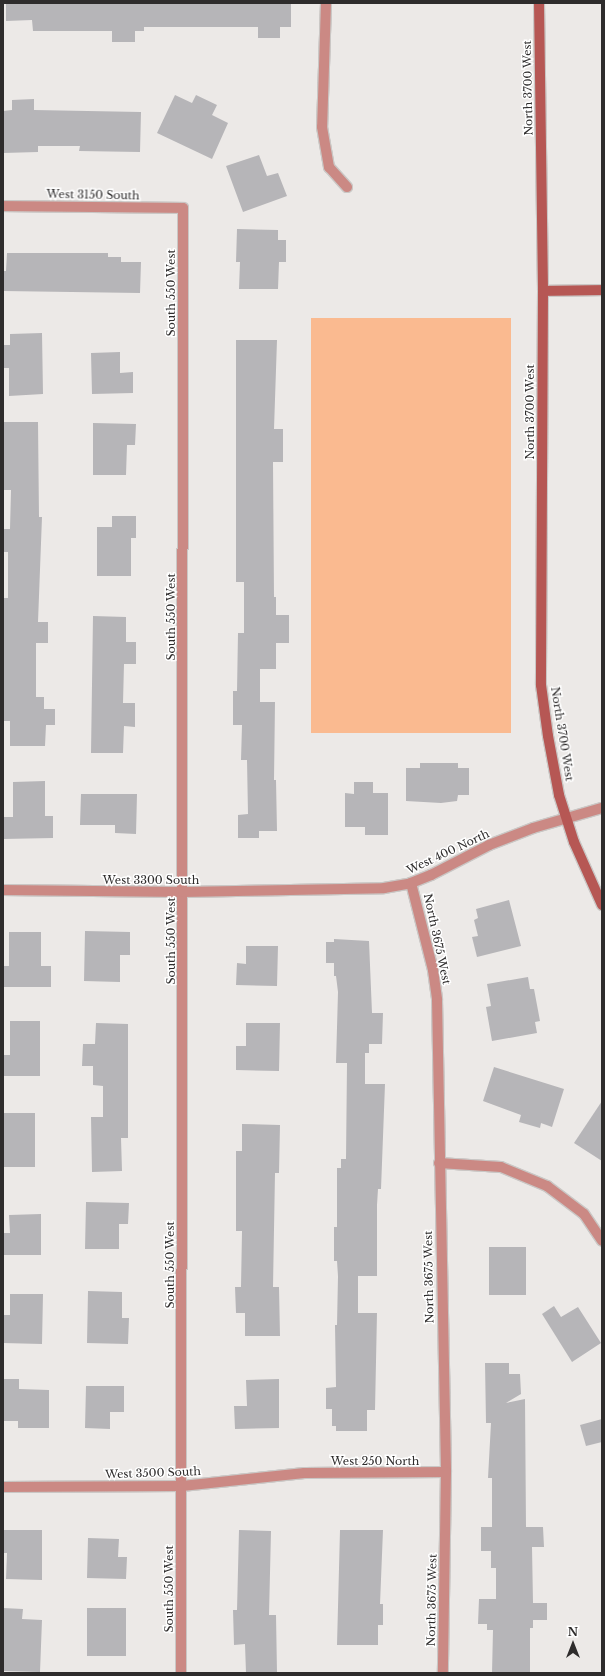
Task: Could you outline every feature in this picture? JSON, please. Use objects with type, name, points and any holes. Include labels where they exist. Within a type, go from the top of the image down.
[{"type":"street","points":[[326,3],[322,127],[328,167],[347,187]]},
{"type":"street","name":"North 3700 West","points":[[539,3],[543,291],[541,685],[548,736],[567,819],[602,905]]},
{"type":"street","name":"West 3150 South","points":[[3,206],[183,208]]},
{"type":"street","name":"South 550 West","points":[[181,1673],[183,208]]},
{"type":"street","points":[[543,291],[602,290]]},
{"type":"street","name":"West 400 North","points":[[300,888],[384,888],[412,883],[489,845],[602,808]]},
{"type":"street","name":"North 3675 West","points":[[412,883],[433,970],[437,1000],[446,1472],[443,1673]]},
{"type":"street","name":"West 3300 South","points":[[3,890],[183,892],[300,888]]},
{"type":"street","points":[[439,1162],[501,1167],[547,1186],[584,1214],[602,1241]]},
{"type":"street","name":"West 250 North","points":[[304,1473],[446,1472]]},
{"type":"street","name":"West 3500 South","points":[[3,1487],[182,1486],[304,1473]]},
{"type":"shaded area","points":[[311,318],[511,318],[511,733],[311,733]]},
{"type":"building","points":[[6,3],[291,3],[291,27],[280,27],[280,38],[258,38],[258,27],[144,27],[144,31],[135,31],[135,42],[112,42],[112,31],[33,31],[32,20],[6,21]]},
{"type":"building","points":[[175,95],[192,103],[196,95],[217,105],[212,115],[228,123],[212,159],[157,133]]},
{"type":"building","points":[[34,99],[34,110],[141,112],[140,152],[79,151],[80,146],[38,146],[38,152],[3,153],[3,111],[12,110],[12,100]]},
{"type":"building","points":[[259,155],[267,176],[278,173],[287,196],[243,212],[226,166]]},
{"type":"building","points":[[237,229],[278,230],[278,240],[286,240],[286,262],[279,262],[278,289],[239,289],[240,262],[236,262]]},
{"type":"building","points":[[7,253],[108,253],[108,257],[121,257],[121,262],[141,262],[140,293],[3,291],[3,271],[6,271]]},
{"type":"building","points":[[42,333],[43,394],[9,396],[9,368],[3,368],[3,345],[10,345],[10,334]]},
{"type":"building","points":[[236,340],[277,340],[274,429],[283,429],[283,462],[273,462],[274,597],[276,597],[276,615],[289,615],[289,643],[276,643],[276,669],[260,669],[260,702],[275,702],[274,780],[276,780],[277,831],[259,831],[259,838],[238,838],[238,815],[248,814],[247,760],[241,760],[242,725],[233,725],[233,691],[237,691],[238,633],[244,633],[244,582],[236,582]]},
{"type":"building","points":[[120,352],[120,373],[133,372],[133,393],[92,394],[91,353]]},
{"type":"building","points":[[4,422],[38,422],[39,517],[42,517],[38,622],[48,622],[48,643],[36,643],[36,697],[44,697],[44,709],[55,709],[55,725],[46,725],[45,746],[10,746],[10,721],[3,721],[4,598],[8,598],[8,552],[3,552],[3,529],[10,529],[11,490],[3,490]]},
{"type":"building","points":[[93,423],[136,424],[135,445],[127,445],[126,475],[93,475]]},
{"type":"building","points":[[112,516],[136,516],[136,538],[131,538],[131,576],[97,576],[97,527],[112,527]]},
{"type":"building","points":[[93,616],[126,617],[126,642],[136,642],[136,664],[124,664],[123,703],[135,703],[135,727],[124,726],[123,753],[91,753]]},
{"type":"building","points":[[420,763],[458,763],[458,768],[469,768],[469,795],[458,795],[457,801],[441,803],[406,801],[406,768],[420,768]]},
{"type":"building","points":[[45,781],[45,816],[53,816],[53,838],[3,839],[3,817],[13,817],[13,782]]},
{"type":"building","points":[[354,782],[373,782],[373,793],[388,793],[388,835],[365,835],[365,827],[345,827],[345,793],[354,794]]},
{"type":"building","points":[[81,794],[137,794],[136,834],[115,833],[115,825],[80,825]]},
{"type":"building","points":[[509,900],[521,946],[477,957],[472,937],[478,936],[474,920],[478,918],[476,909]]},
{"type":"building","points":[[85,931],[130,932],[130,955],[120,955],[120,982],[84,981]]},
{"type":"building","points":[[9,932],[41,932],[41,966],[51,966],[51,987],[3,987],[3,966],[9,966]]},
{"type":"building","points":[[334,939],[369,941],[372,1013],[383,1013],[382,1044],[369,1044],[369,1053],[365,1053],[365,1084],[385,1084],[381,1189],[378,1189],[377,1205],[377,1276],[358,1276],[358,1313],[377,1313],[375,1410],[367,1410],[367,1431],[336,1431],[336,1426],[332,1426],[332,1409],[326,1409],[326,1388],[336,1387],[335,1325],[337,1325],[338,1276],[337,1261],[334,1261],[334,1227],[337,1227],[337,1168],[341,1168],[341,1159],[346,1159],[347,1063],[336,1063],[338,992],[336,976],[334,976],[334,963],[326,963],[326,942],[334,942]]},
{"type":"building","points":[[246,946],[278,946],[277,986],[236,985],[237,963],[246,964]]},
{"type":"building","points":[[528,977],[530,989],[534,989],[540,1021],[535,1022],[537,1033],[492,1041],[486,1007],[491,1006],[487,984]]},
{"type":"building","points":[[10,1021],[40,1021],[40,1076],[3,1076],[3,1055],[10,1055]]},
{"type":"building","points":[[96,1023],[128,1024],[128,1138],[121,1138],[122,1171],[92,1172],[91,1117],[103,1117],[103,1086],[93,1085],[93,1066],[82,1066],[83,1044],[95,1044]]},
{"type":"building","points":[[246,1023],[280,1023],[279,1071],[236,1070],[236,1046],[246,1046]]},
{"type":"building","points":[[494,1067],[564,1089],[552,1127],[541,1123],[540,1128],[519,1122],[521,1115],[483,1101]]},
{"type":"building","points":[[602,1101],[602,1161],[574,1143]]},
{"type":"building","points":[[3,1113],[35,1113],[35,1167],[3,1167]]},
{"type":"building","points":[[242,1124],[280,1125],[279,1173],[275,1173],[273,1287],[279,1287],[280,1336],[245,1336],[245,1313],[236,1313],[235,1287],[241,1287],[242,1231],[236,1231],[236,1151],[242,1151]]},
{"type":"building","points":[[86,1202],[129,1203],[128,1224],[119,1224],[119,1249],[85,1249]]},
{"type":"building","points":[[41,1214],[41,1255],[3,1255],[3,1233],[10,1233],[9,1215]]},
{"type":"building","points":[[489,1247],[526,1247],[526,1295],[489,1295]]},
{"type":"building","points":[[88,1291],[122,1292],[122,1318],[129,1318],[128,1344],[87,1343]]},
{"type":"building","points":[[10,1294],[43,1294],[42,1344],[3,1343],[3,1315],[10,1315]]},
{"type":"building","points":[[554,1306],[561,1317],[578,1307],[601,1343],[572,1362],[542,1314]]},
{"type":"building","points":[[485,1363],[509,1363],[509,1374],[520,1374],[521,1394],[506,1403],[525,1399],[526,1527],[543,1527],[544,1547],[532,1547],[533,1603],[547,1603],[547,1620],[533,1620],[533,1628],[530,1628],[530,1673],[492,1673],[493,1630],[487,1630],[487,1624],[478,1624],[479,1599],[496,1599],[496,1568],[491,1568],[491,1551],[481,1551],[481,1527],[492,1527],[492,1478],[488,1478],[491,1423],[486,1423]]},
{"type":"building","points":[[3,1379],[19,1379],[19,1389],[49,1390],[49,1428],[18,1428],[18,1421],[3,1421]]},
{"type":"building","points":[[279,1379],[279,1428],[235,1429],[234,1406],[247,1406],[246,1380]]},
{"type":"building","points":[[86,1386],[124,1386],[124,1412],[110,1412],[110,1429],[85,1428]]},
{"type":"building","points":[[602,1419],[602,1442],[586,1446],[580,1425]]},
{"type":"building","points":[[3,1530],[42,1530],[42,1580],[6,1579],[7,1553],[3,1553]]},
{"type":"building","points":[[239,1530],[271,1531],[269,1615],[276,1615],[277,1673],[246,1673],[245,1644],[234,1645],[233,1610],[237,1610]]},
{"type":"building","points":[[340,1530],[383,1530],[380,1604],[383,1604],[383,1625],[378,1625],[378,1645],[337,1645]]},
{"type":"building","points":[[88,1538],[119,1539],[118,1557],[127,1557],[126,1579],[87,1578]]},
{"type":"building","points":[[3,1608],[23,1609],[22,1619],[42,1620],[40,1672],[3,1671]]},
{"type":"building","points":[[87,1608],[126,1608],[126,1656],[87,1656]]}]
